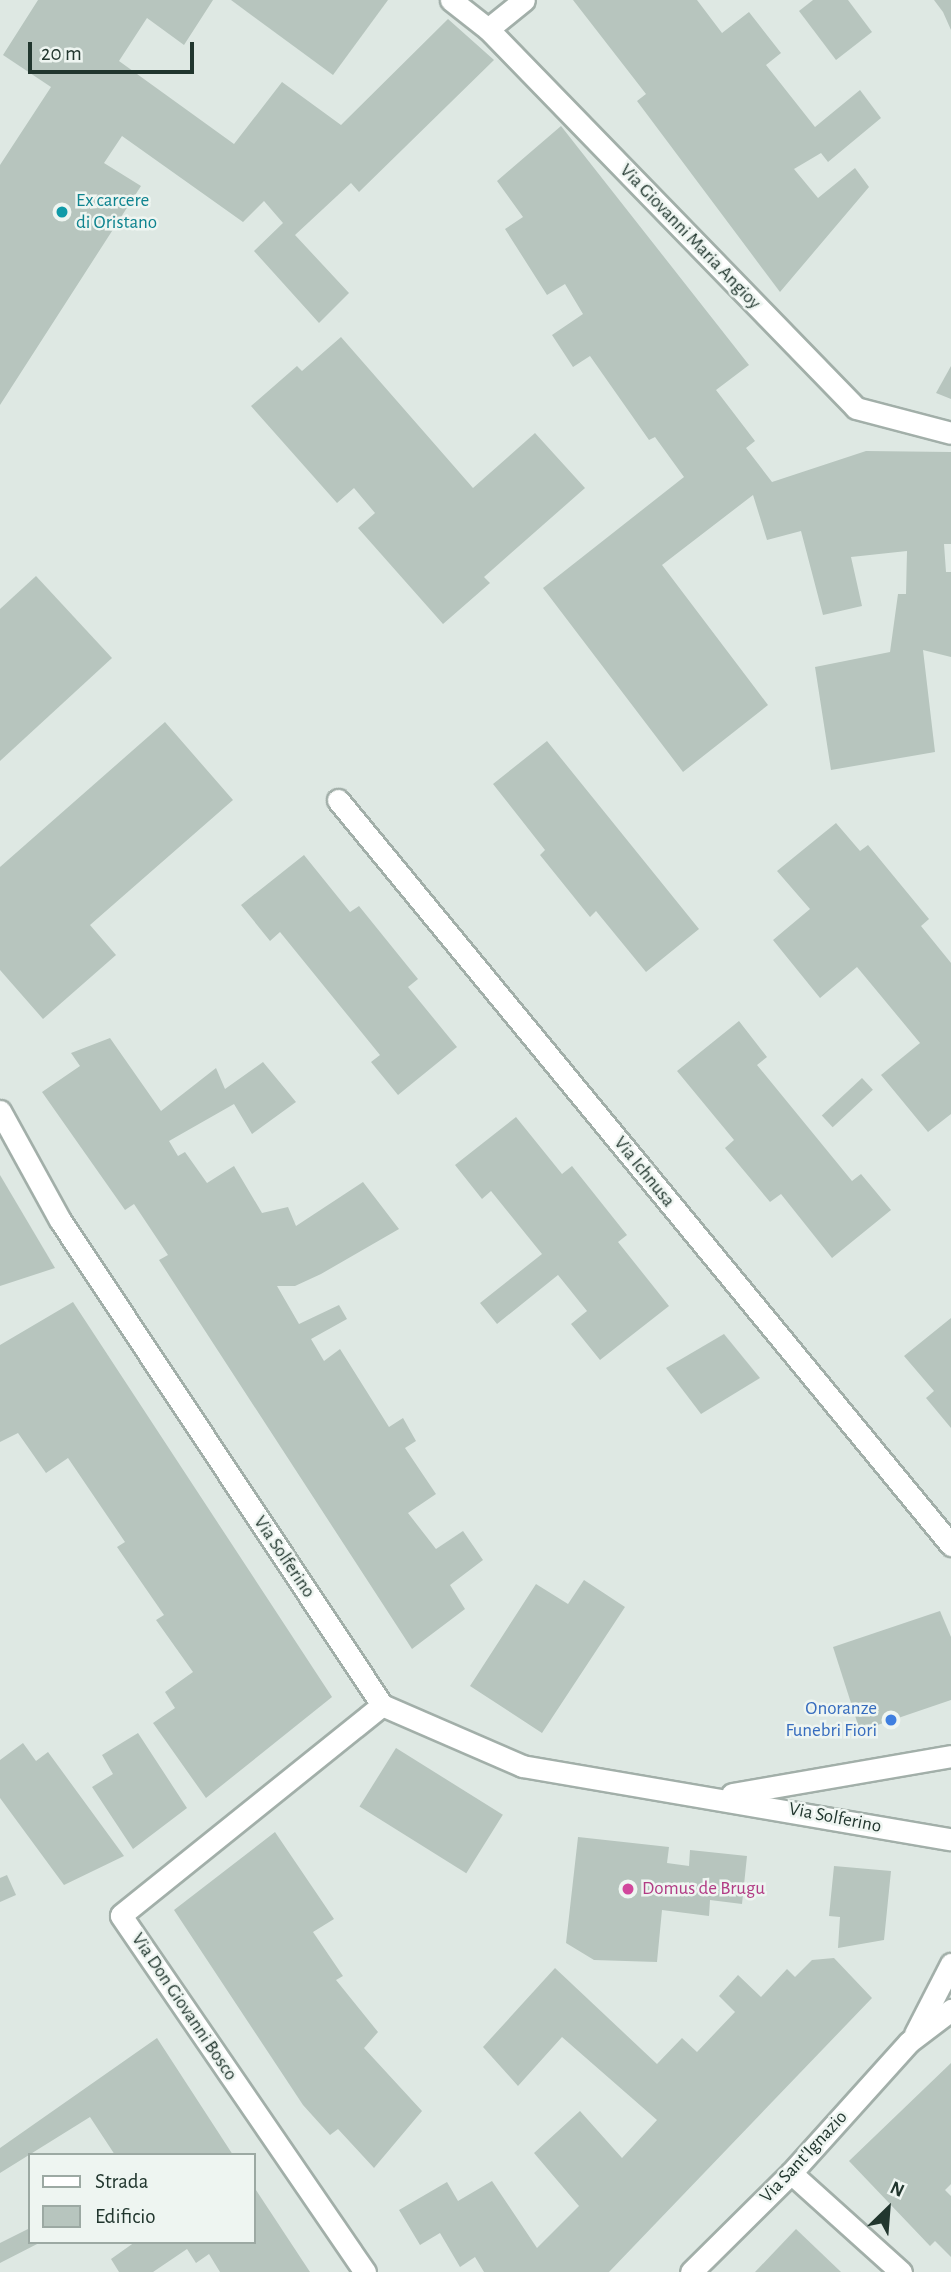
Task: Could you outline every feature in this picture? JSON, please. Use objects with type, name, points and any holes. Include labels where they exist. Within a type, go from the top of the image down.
[{"type":"street","name":"Via Giovanni Maria Angioy","points":[[451,0],[488,29],[856,408],[951,433]]},
{"type":"street","points":[[488,29],[524,0]]},
{"type":"street","name":"Via Ichnusa","points":[[338,800],[951,1545]]},
{"type":"street","name":"Via Solferino","points":[[0,1111],[60,1220],[382,1705],[522,1766],[719,1797],[951,1839]]},
{"type":"street","name":"Via Don Giovanni Bosco","points":[[365,2272],[121,1915],[382,1705]]},
{"type":"street","name":"Via Solferino","points":[[719,1797],[951,1756]]},
{"type":"street","name":"Via Sant'Ignazio","points":[[913,2038],[951,1964]]},
{"type":"street","name":"Via Sant'Ignazio","points":[[691,2272],[791,2173],[913,2038],[951,2010]]},
{"type":"street","points":[[791,2173],[901,2272]]},
{"type":"building","name":"Ex carcere di Oristano","points":[[38,0],[213,0],[184,45],[147,18],[119,61],[234,144],[282,82],[341,125],[448,19],[494,60],[359,192],[351,183],[295,235],[349,293],[319,323],[254,251],[283,223],[264,201],[243,222],[122,136],[104,163],[141,186],[0,405],[0,165],[51,87],[3,55]]},
{"type":"building","points":[[231,0],[388,0],[333,75]]},
{"type":"building","points":[[573,0],[697,0],[722,33],[749,12],[781,53],[766,65],[815,127],[860,90],[881,118],[828,162],[821,153],[794,169],[818,198],[855,168],[869,187],[780,292],[637,101],[646,94]]},
{"type":"building","points":[[813,0],[848,0],[872,32],[836,60],[799,11]]},
{"type":"building","points":[[934,0],[951,0],[951,30],[943,12]]},
{"type":"building","points":[[561,126],[749,365],[716,390],[755,441],[746,448],[772,482],[866,451],[951,452],[951,544],[944,544],[946,572],[951,572],[951,657],[923,650],[935,752],[831,770],[815,667],[890,652],[898,594],[906,594],[907,551],[851,557],[862,606],[823,615],[801,531],[767,540],[753,495],[662,565],[768,705],[683,772],[543,588],[684,477],[655,437],[649,440],[590,356],[573,367],[552,335],[583,314],[565,284],[547,295],[505,229],[523,217],[497,181]]},
{"type":"building","points":[[341,337],[473,488],[535,433],[585,488],[484,577],[490,583],[443,624],[358,528],[375,513],[354,488],[337,503],[251,406],[297,366],[302,371]]},
{"type":"building","points":[[951,366],[951,399],[936,393]]},
{"type":"building","points":[[36,576],[112,658],[0,761],[0,609]]},
{"type":"building","points":[[165,722],[233,800],[90,925],[116,955],[43,1019],[0,970],[0,867]]},
{"type":"building","points":[[547,741],[699,929],[646,972],[596,911],[590,917],[540,855],[545,850],[493,784]]},
{"type":"building","points":[[836,823],[860,851],[868,845],[929,919],[921,926],[951,963],[951,1114],[928,1132],[881,1075],[920,1043],[857,967],[820,998],[773,940],[810,909],[777,871]]},
{"type":"building","points":[[304,855],[350,912],[359,906],[418,979],[408,987],[457,1047],[398,1095],[371,1062],[380,1055],[280,932],[270,941],[241,905]]},
{"type":"building","points":[[739,1021],[767,1057],[757,1065],[852,1181],[861,1174],[891,1210],[832,1258],[781,1194],[770,1202],[725,1148],[734,1140],[677,1071]]},
{"type":"building","points":[[110,1038],[161,1111],[216,1068],[225,1089],[263,1062],[296,1102],[252,1134],[234,1104],[169,1141],[178,1156],[185,1152],[207,1183],[234,1166],[262,1213],[288,1207],[296,1226],[363,1182],[399,1229],[321,1274],[295,1286],[277,1286],[299,1324],[339,1305],[347,1319],[311,1339],[324,1361],[340,1349],[389,1427],[403,1418],[416,1441],[405,1448],[436,1494],[408,1513],[436,1549],[463,1531],[483,1560],[450,1585],[465,1609],[412,1649],[159,1260],[168,1255],[134,1204],[125,1210],[42,1092],[80,1066],[71,1053]]},
{"type":"building","points":[[862,1078],[873,1090],[833,1127],[822,1116]]},
{"type":"building","points":[[516,1117],[562,1174],[572,1166],[627,1235],[618,1242],[669,1306],[600,1360],[571,1324],[587,1311],[558,1275],[497,1324],[480,1303],[542,1254],[491,1191],[482,1199],[455,1165]]},
{"type":"building","points":[[0,1175],[55,1268],[0,1286]]},
{"type":"building","points":[[73,1302],[332,1697],[206,1798],[153,1723],[175,1708],[165,1692],[193,1672],[156,1620],[164,1615],[117,1547],[125,1542],[68,1458],[46,1473],[18,1433],[0,1442],[0,1345]]},
{"type":"building","points":[[951,1318],[951,1428],[926,1398],[934,1391],[904,1356]]},
{"type":"building","points":[[724,1334],[760,1378],[701,1414],[666,1368]]},
{"type":"building","points":[[584,1580],[625,1607],[542,1733],[470,1686],[536,1584],[568,1604]]},
{"type":"building","points":[[940,1611],[951,1637],[951,1700],[860,1731],[833,1647]]},
{"type":"building","points":[[138,1733],[187,1808],[133,1849],[92,1787],[113,1774],[102,1755]]},
{"type":"building","points":[[23,1743],[36,1761],[48,1752],[124,1856],[64,1885],[0,1798],[0,1760]]},
{"type":"building","points":[[396,1748],[503,1815],[466,1873],[359,1807]]},
{"type":"building","points":[[275,1832],[334,1919],[313,1932],[343,1976],[336,1980],[378,2032],[364,2048],[422,2111],[374,2168],[338,2129],[330,2135],[303,2105],[174,1910]]},
{"type":"building","points":[[578,1837],[669,1847],[667,1863],[689,1866],[690,1850],[747,1856],[742,1904],[710,1900],[709,1916],[662,1910],[657,1962],[594,1960],[566,1943]]},
{"type":"building","points":[[834,1866],[891,1871],[884,1940],[838,1948],[840,1917],[829,1916]]},
{"type":"building","points":[[7,1875],[16,1895],[0,1902],[0,1878]]},
{"type":"building","points":[[834,1958],[872,1998],[609,2272],[484,2272],[475,2257],[460,2267],[440,2233],[420,2245],[399,2210],[447,2182],[458,2201],[492,2181],[537,2248],[579,2206],[534,2153],[580,2111],[622,2158],[657,2120],[562,2037],[518,2086],[483,2047],[555,1968],[657,2064],[682,2038],[697,2052],[735,2012],[719,1996],[738,1975],[761,1997],[787,1969],[795,1977],[812,1960]]},
{"type":"building","points":[[157,2038],[232,2153],[114,2153],[90,2117],[28,2153],[0,2173],[0,2148]]},
{"type":"building","points":[[951,2063],[951,2184],[945,2190],[951,2196],[951,2257],[935,2241],[930,2246],[849,2161]]},
{"type":"building","points":[[256,2190],[310,2272],[220,2272],[209,2254],[196,2263],[187,2249],[153,2272],[119,2272],[111,2259],[132,2244],[256,2244]]},
{"type":"building","points":[[28,2229],[28,2244],[37,2244],[0,2263],[0,2243]]},
{"type":"building","points":[[796,2229],[841,2272],[755,2272]]},
{"type":"place","name":"Ex carcere di Oristano","points":[[62,212]]},
{"type":"place","name":"Onoranze Funebri Fiori","points":[[891,1720]]},
{"type":"place","name":"Domus de Brugu","points":[[628,1889]]}]
